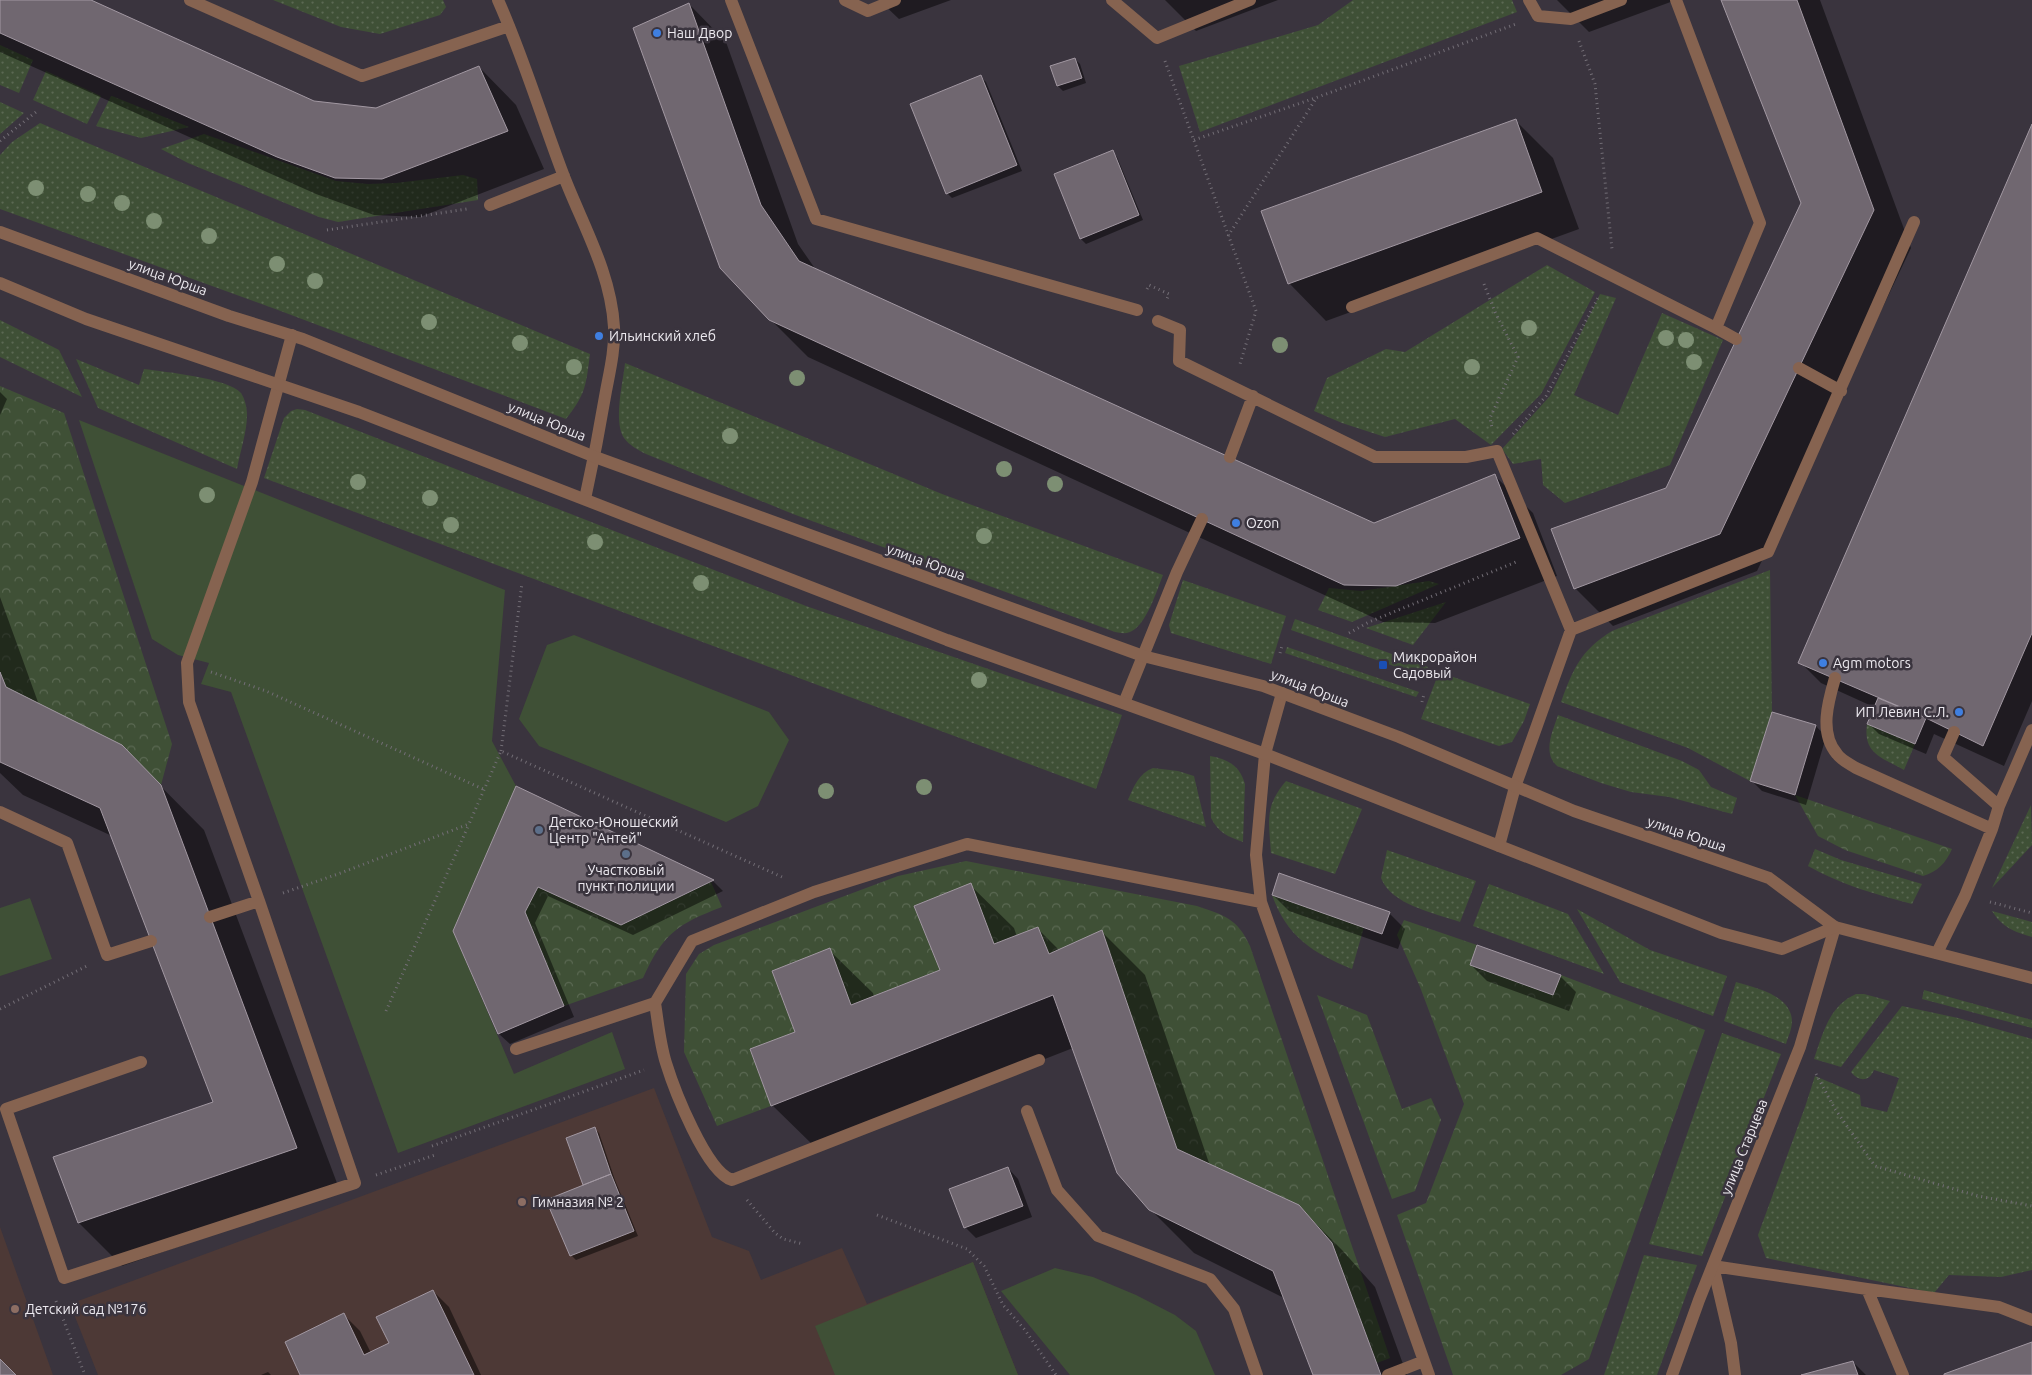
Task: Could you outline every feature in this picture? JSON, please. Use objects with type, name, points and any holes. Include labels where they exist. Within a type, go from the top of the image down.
[{"type":"street","points":[[190,0],[362,76],[509,26]]},
{"type":"street","points":[[498,0],[611,296],[614,348],[595,457],[585,499]]},
{"type":"street","points":[[732,0],[816,219],[1137,310]]},
{"type":"street","points":[[844,0],[868,10],[895,0]]},
{"type":"street","points":[[1112,0],[1157,38],[1250,0]]},
{"type":"street","points":[[1529,0],[1538,16],[1571,19],[1621,0]]},
{"type":"street","points":[[1676,0],[1760,224],[1716,328]]},
{"type":"street","points":[[490,205],[564,176]]},
{"type":"street","points":[[1571,630],[1768,552],[1914,222]]},
{"type":"street","name":"улица Юрша","points":[[0,232],[229,316],[292,335],[595,457],[1143,656],[1262,686],[1399,737],[1574,811],[1769,878],[1835,927],[2032,978]]},
{"type":"street","points":[[1352,307],[1537,238],[1736,339]]},
{"type":"street","points":[[0,282],[86,319],[359,412],[947,640],[1265,754],[1721,933],[1782,949],[1835,927]]},
{"type":"street","points":[[1158,320],[1180,330],[1179,361],[1374,457],[1466,457],[1497,451],[1571,630],[1516,787],[1499,846]]},
{"type":"street","points":[[141,1062],[6,1109],[64,1278],[355,1183],[189,702],[187,663],[252,482],[292,335]]},
{"type":"street","points":[[1799,368],[1840,391]]},
{"type":"street","points":[[1230,457],[1253,396]]},
{"type":"street","points":[[1124,703],[1177,572],[1202,519]]},
{"type":"street","points":[[1835,678],[1828,702],[1827,723],[1828,739],[1837,755],[1856,768],[1992,829]]},
{"type":"street","points":[[1282,693],[1265,754],[1256,855],[1262,902],[1429,1375]]},
{"type":"street","points":[[1937,953],[1965,896],[1992,829],[1999,806],[2032,730]]},
{"type":"street","points":[[1954,732],[1943,757],[1999,806]]},
{"type":"street","points":[[0,812],[67,843],[107,955],[151,941]]},
{"type":"street","points":[[1039,1060],[732,1180],[718,1172],[697,1138],[665,1062],[655,1003],[692,941],[814,892],[967,844],[1262,902]]},
{"type":"street","points":[[210,918],[259,901]]},
{"type":"street","name":"улица Старцева","points":[[1672,1375],[1800,1047],[1835,927]]},
{"type":"street","points":[[516,1049],[655,1003]]},
{"type":"street","points":[[1027,1111],[1057,1190],[1098,1236],[1210,1279],[1234,1309],[1257,1375]]},
{"type":"street","points":[[1735,1375],[1731,1344],[1713,1266],[1999,1307],[2032,1320]]},
{"type":"street","points":[[1867,1289],[1903,1375]]},
{"type":"street","points":[[1388,1375],[1424,1361]]},
{"type":"path","points":[[1194,140],[1318,97],[1538,16]]},
{"type":"path","points":[[1157,38],[1256,311],[1240,363]]},
{"type":"path","points":[[1228,236],[1318,97]]},
{"type":"path","points":[[0,142],[36,112]]},
{"type":"path","points":[[327,230],[490,205]]},
{"type":"path","points":[[1476,261],[1495,312],[1518,357],[1490,418],[1497,451]]},
{"type":"path","points":[[1349,633],[1369,622],[1540,552]]},
{"type":"path","points":[[386,1011],[501,751],[522,583]]},
{"type":"path","points":[[1280,653],[1282,646]]},
{"type":"path","points":[[187,663],[266,691],[483,789]]},
{"type":"path","points":[[1431,679],[1434,670]]},
{"type":"path","points":[[1422,702],[1424,694]]},
{"type":"path","points":[[501,751],[814,892]]},
{"type":"path","points":[[259,901],[338,874],[469,824]]},
{"type":"path","points":[[1965,896],[2032,913]]},
{"type":"path","points":[[0,1009],[107,955]]},
{"type":"path","points":[[432,1146],[665,1062]]},
{"type":"path","points":[[1812,1066],[1835,1109],[1875,1166],[1978,1196],[2032,1206]]},
{"type":"path","points":[[355,1183],[435,1155]]},
{"type":"path","points":[[732,1180],[775,1233],[783,1239],[804,1244]]},
{"type":"path","points":[[877,1214],[967,1249],[984,1266],[1003,1305],[1025,1330],[1056,1375]]},
{"type":"path","points":[[64,1278],[52,1290],[86,1375]]},
{"type":"shaded area","name":"Гимназия № 2","points":[[654,1088],[712,1237],[749,1251],[761,1280],[842,1248],[867,1304],[973,1262],[1018,1375],[98,1375],[70,1304]]},
{"type":"shaded area","name":"Детский сад №176","points":[[0,1227],[53,1375],[0,1375]]},
{"type":"green space","points":[[273,0],[443,0],[446,7],[440,15],[380,34],[341,27]]},
{"type":"green space","points":[[1353,0],[1512,0],[1517,12],[1200,132],[1179,66],[1318,25]]},
{"type":"green space","points":[[0,45],[33,60],[19,93],[0,85]]},
{"type":"green space","points":[[46,71],[101,96],[87,124],[33,100]]},
{"type":"green space","points":[[111,96],[189,127],[141,138],[96,126]]},
{"type":"green space","points":[[0,102],[24,113],[0,134]]},
{"type":"green space","points":[[40,123],[590,354],[586,382],[578,403],[566,419],[278,310],[0,209],[0,155],[12,142]]},
{"type":"green space","points":[[204,134],[336,181],[368,184],[396,183],[463,175],[477,179],[478,200],[338,222],[319,217],[188,163],[161,149]]},
{"type":"green space","points":[[1547,265],[1595,292],[1541,394],[1491,445],[1455,419],[1385,437],[1342,423],[1314,411],[1327,378],[1386,349],[1405,352]]},
{"type":"green space","points":[[1600,294],[1616,298],[1574,395],[1618,415],[1662,313],[1723,340],[1670,465],[1565,503],[1543,485],[1541,459],[1513,464],[1502,449],[1550,396]]},
{"type":"green space","points":[[0,320],[59,350],[82,397],[0,357]]},
{"type":"green space","points":[[76,359],[139,385],[144,369],[196,376],[234,388],[241,393],[247,412],[246,428],[237,469],[98,408]]},
{"type":"green space","points":[[625,363],[942,494],[1163,575],[1150,607],[1136,628],[1126,633],[1115,632],[793,514],[646,454],[628,443],[621,431],[619,412]]},
{"type":"green space","points":[[0,386],[64,413],[172,744],[161,785],[6,687],[0,672]]},
{"type":"green space","points":[[297,409],[305,410],[806,606],[1122,715],[1096,789],[264,478],[284,418],[291,411]]},
{"type":"green space","points":[[79,420],[505,590],[492,741],[516,786],[453,931],[514,1074],[612,1032],[625,1069],[398,1153],[231,692],[201,684],[209,663],[178,655],[152,639]]},
{"type":"green space","points":[[1770,570],[1772,712],[1750,781],[1688,748],[1561,702],[1579,661],[1593,645],[1612,631]]},
{"type":"green space","points":[[1183,580],[1286,616],[1271,664],[1171,633],[1169,625]]},
{"type":"green space","points":[[1429,581],[1439,584],[1352,622],[1318,610],[1329,588],[1361,591]]},
{"type":"green space","points":[[1446,602],[1413,645],[1366,628]]},
{"type":"green space","points":[[1295,619],[1428,667],[1425,677],[1291,630]]},
{"type":"green space","points":[[574,635],[769,712],[789,740],[758,806],[726,822],[539,746],[519,719],[547,645]]},
{"type":"green space","points":[[1287,647],[1419,692],[1416,697],[1285,653]]},
{"type":"green space","points":[[1439,672],[1530,704],[1524,721],[1512,742],[1499,746],[1421,719]]},
{"type":"green space","points":[[1558,715],[1682,761],[1699,770],[1711,787],[1737,798],[1732,814],[1669,797],[1631,792],[1557,766],[1550,754],[1549,748]]},
{"type":"green space","points":[[1867,724],[1915,744],[1904,770],[1875,753],[1868,742],[1866,734]]},
{"type":"green space","points":[[1210,756],[1228,761],[1240,772],[1243,778],[1245,784],[1243,842],[1224,833],[1211,818]]},
{"type":"green space","points":[[1153,768],[1178,771],[1194,776],[1206,827],[1128,800],[1135,785],[1144,773]]},
{"type":"green space","points":[[1286,781],[1362,809],[1335,874],[1271,853],[1269,823],[1271,807],[1279,790]]},
{"type":"green space","points":[[1795,795],[1952,849],[1947,859],[1940,866],[1933,872],[1923,876],[1845,850],[1818,836]]},
{"type":"green space","points":[[2031,805],[2032,845],[1992,888]]},
{"type":"green space","points":[[1815,849],[1841,860],[1922,884],[1912,904],[1871,893],[1833,879],[1808,866]]},
{"type":"green space","points":[[1387,850],[1476,881],[1460,922],[1415,907],[1394,895],[1381,878]]},
{"type":"green space","points":[[966,861],[1197,906],[1222,915],[1235,924],[1250,946],[1390,1358],[1377,1363],[1332,1243],[1299,1205],[1177,1149],[1049,954],[994,944],[970,884],[914,906],[940,970],[851,1005],[829,949],[772,971],[795,1032],[750,1050],[771,1106],[717,1126],[684,1052],[686,974],[699,954],[714,945],[898,876]]},
{"type":"green space","points":[[711,882],[722,907],[693,919],[673,932],[657,951],[643,978],[564,1006],[525,912],[538,887],[622,925]]},
{"type":"green space","points":[[1489,884],[1568,914],[1604,974],[1473,926]]},
{"type":"green space","points":[[1272,895],[1364,927],[1352,969],[1325,957],[1303,942],[1285,922]]},
{"type":"green space","points":[[30,898],[52,959],[0,976],[0,908]]},
{"type":"green space","points":[[1577,909],[1650,950],[1727,976],[1713,1016],[1620,982]]},
{"type":"green space","points":[[1992,911],[2032,922],[2032,937],[2009,928]]},
{"type":"green space","points":[[1404,920],[1477,945],[1470,965],[1553,995],[1561,975],[1705,1030],[1589,1359],[1561,1375],[1453,1375],[1397,1215],[1426,1203],[1464,1104],[1420,987],[1397,935]]},
{"type":"green space","points":[[1736,982],[1771,994],[1786,1005],[1792,1021],[1786,1044],[1724,1021]]},
{"type":"green space","points":[[1924,990],[2032,1020],[2032,1028],[1922,999]]},
{"type":"green space","points":[[1856,994],[1864,994],[1890,1001],[1841,1067],[1814,1059],[1824,1030],[1833,1013],[1847,999]]},
{"type":"green space","points":[[1317,995],[1367,1015],[1402,1109],[1431,1098],[1441,1120],[1415,1191],[1392,1199]]},
{"type":"green space","points":[[1902,1006],[1958,1018],[2032,1039],[2032,1270],[2001,1277],[1949,1275],[1934,1293],[1766,1258],[1758,1235],[1815,1076],[1860,1095],[1861,1106],[1887,1112],[1899,1078],[1874,1070],[1867,1079],[1860,1079],[1851,1072]]},
{"type":"green space","points":[[1722,1033],[1781,1054],[1702,1256],[1649,1244]]},
{"type":"green space","points":[[1644,1255],[1697,1265],[1657,1375],[1604,1375]]},
{"type":"green space","points":[[973,1262],[1018,1375],[835,1375],[815,1326]]},
{"type":"green space","points":[[1055,1268],[1093,1277],[1136,1295],[1175,1315],[1196,1331],[1215,1375],[1070,1375],[1001,1291]]},
{"type":"building","points":[[0,0],[91,0],[314,101],[376,108],[479,66],[508,131],[382,179],[335,178],[277,157],[0,33]]},
{"type":"building","points":[[1721,0],[1797,0],[1874,210],[1720,534],[1574,589],[1551,529],[1666,488],[1801,203]]},
{"type":"building","points":[[689,3],[761,205],[799,261],[1374,523],[1495,474],[1520,538],[1396,586],[1344,585],[769,320],[720,268],[633,28]]},
{"type":"building","points":[[1075,58],[1082,78],[1057,86],[1050,66]]},
{"type":"building","points":[[981,75],[1017,165],[946,194],[910,104]]},
{"type":"building","points":[[1516,119],[1542,192],[1288,284],[1261,211]]},
{"type":"building","points":[[2032,124],[2032,633],[1983,746],[1926,718],[1798,663]]},
{"type":"building","points":[[1113,150],[1139,215],[1080,239],[1054,174]]},
{"type":"building","points":[[0,672],[6,687],[122,745],[161,785],[297,1148],[78,1223],[53,1157],[213,1102],[100,808],[0,762]]},
{"type":"building","points":[[1878,698],[1926,718],[1915,744],[1867,724]]},
{"type":"building","points":[[1772,712],[1816,725],[1795,795],[1750,781]]},
{"type":"building","points":[[516,786],[714,880],[621,925],[538,887],[525,912],[564,1006],[498,1034],[453,931]]},
{"type":"building","points":[[1279,873],[1390,912],[1382,934],[1272,895]]},
{"type":"building","points":[[971,883],[994,944],[1038,927],[1049,954],[1102,930],[1177,1149],[1299,1205],[1332,1243],[1381,1375],[1313,1375],[1273,1271],[1149,1210],[1117,1173],[1053,995],[771,1106],[750,1049],[795,1032],[772,971],[830,948],[851,1005],[940,970],[914,906]]},
{"type":"building","points":[[1477,945],[1561,975],[1553,995],[1470,965]]},
{"type":"building","points":[[595,1127],[611,1174],[583,1185],[566,1138]]},
{"type":"building","points":[[1008,1167],[1023,1206],[964,1228],[949,1189]]},
{"type":"building","points":[[611,1174],[634,1231],[570,1256],[546,1200]]},
{"type":"building","points":[[433,1290],[474,1375],[300,1375],[285,1342],[344,1313],[364,1355],[389,1343],[376,1317]]},
{"type":"building","points":[[2032,1342],[2032,1375],[1944,1375],[1944,1374]]},
{"type":"building","points":[[0,1359],[16,1375],[0,1375]]},
{"type":"building","points":[[1853,1361],[1858,1375],[1801,1375]]},
{"type":"place","name":"Наш Двор","points":[[657,33]]},
{"type":"place","name":"Ильинский хлеб","points":[[599,336]]},
{"type":"place","name":"Ozon","points":[[1236,523]]},
{"type":"place","name":"Agm motors","points":[[1823,663]]},
{"type":"place","name":"Микрорайон Садовый","points":[[1383,665]]},
{"type":"place","name":"ИП Левин С.Л.","points":[[1959,712]]},
{"type":"place","name":"Детско-Юношеский Центр \"Антей\"","points":[[539,830]]},
{"type":"place","name":"Участковый пункт полиции","points":[[626,854]]},
{"type":"place","name":"Гимназия № 2","points":[[522,1202]]},
{"type":"place","name":"Детский сад №176","points":[[15,1309]]}]
